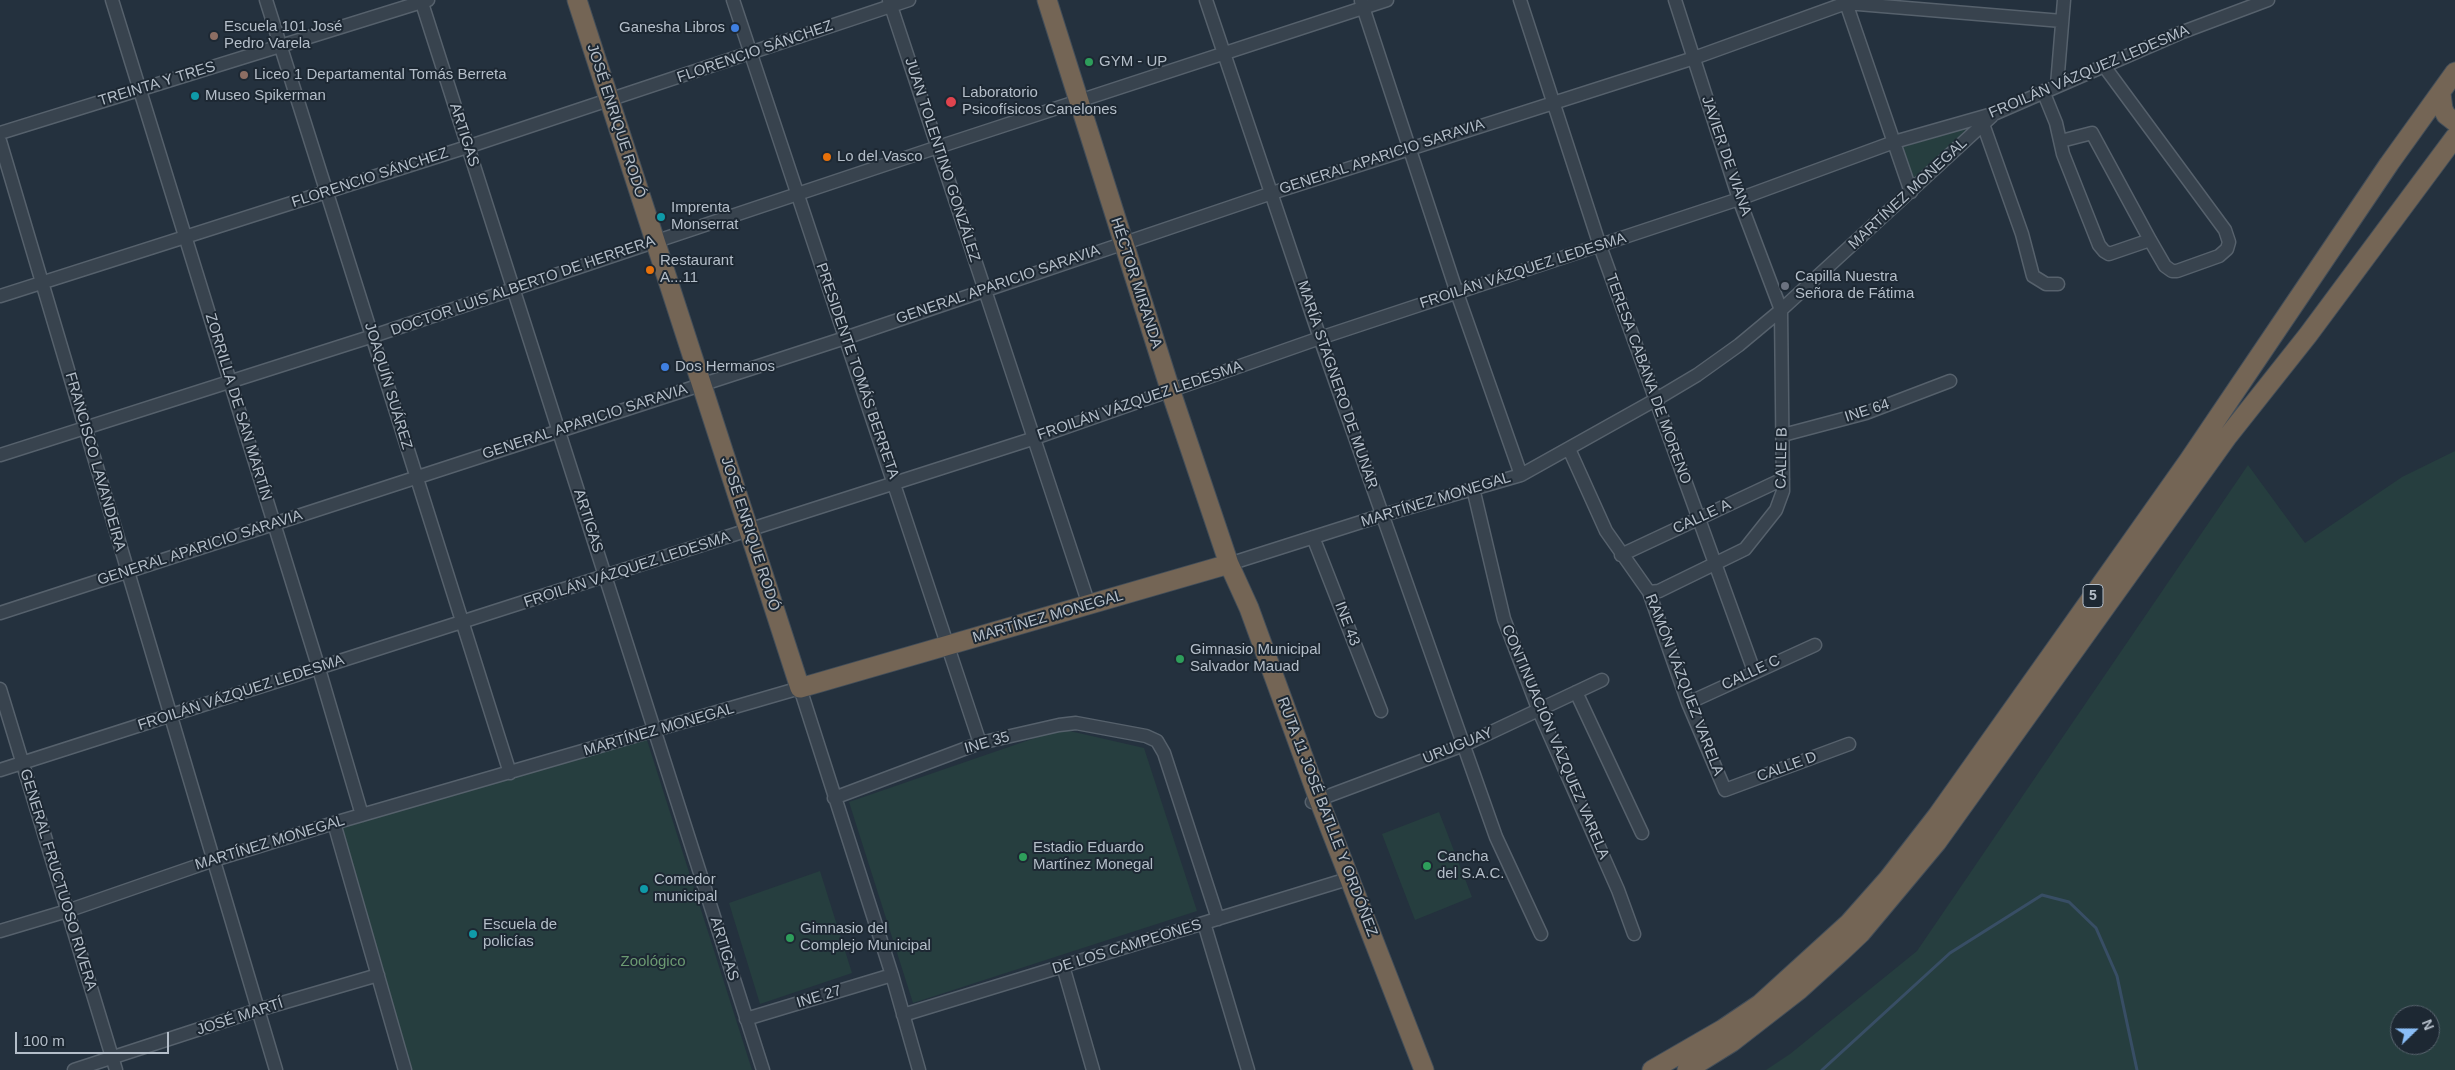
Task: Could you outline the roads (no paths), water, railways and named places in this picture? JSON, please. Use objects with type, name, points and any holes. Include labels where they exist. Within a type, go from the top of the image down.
[{"type":"highway","name":"JOSÉ ENRIQUE RODÓ","points":[[576,0],[800,688]]},
{"type":"highway","name":"HÉCTOR MIRANDA","points":[[1047,0],[1225,565]]},
{"type":"highway","name":"5","points":[[1652,1070],[1723,1029],[1760,1004],[1849,923],[1888,879],[1937,816],[2088,604],[2189,460],[2389,164],[2455,72]]},
{"type":"highway","points":[[2441,94],[2443,109],[2446,115],[2455,122]]},
{"type":"highway","name":"5","points":[[1687,1070],[1732,1042],[1799,990],[1861,933],[1938,842],[2228,436],[2308,335],[2455,137]]},
{"type":"highway","name":"MARTÍNEZ MONEGAL","points":[[800,688],[1225,565]]},
{"type":"highway","name":"RUTA 11 JOSÉ BATLLE Y ORDÓÑEZ","points":[[1225,565],[1249,608],[1315,801],[1424,1070]]},
{"type":"highway","name":"RUTA 11 JOSÉ BATLLE Y ORDÓÑEZ","points":[[1346,879],[1413,1070]]},
{"type":"street","name":"ZORRILLA DE SAN MARTÍN","points":[[112,0],[141,88],[184,238],[319,668],[362,815]]},
{"type":"street","name":"JOAQUÍN SUÁREZ","points":[[266,0],[510,773]]},
{"type":"street","name":"PRESIDENTE TOMÁS BERRETA","points":[[733,0],[980,743]]},
{"type":"street","name":"FLORENCIO SÁNCHEZ","points":[[0,296],[751,54],[890,3],[909,0]]},
{"type":"street","name":"MARÍA STAGNERO DE MUNAR","points":[[1206,0],[1320,338],[1496,837],[1541,934]]},
{"type":"street","name":"DOCTOR LUIS ALBERTO DE HERRERA","points":[[0,455],[373,336],[938,147],[1224,54],[1362,4],[1387,0]]},
{"type":"street","name":"TERESA CABANA DE MORENO","points":[[1520,0],[1600,246],[1754,671]]},
{"type":"street","name":"JAVIER DE VIANA","points":[[1675,0],[1739,199],[1781,310]]},
{"type":"street","points":[[2057,85],[2064,0]]},
{"type":"street","name":"FROILÁN VÁZQUEZ LEDESMA","points":[[0,770],[1035,438],[1170,389],[1320,338],[1739,199],[1894,142],[1996,113],[2043,91],[2215,19],[2268,0]]},
{"type":"street","name":"TREINTA Y TRES","points":[[0,133],[424,1]]},
{"type":"street","name":"ARTIGAS","points":[[424,1],[467,147],[763,1070]]},
{"type":"street","points":[[1846,2],[1911,192]]},
{"type":"street","name":"GENERAL APARICIO SARAVIA","points":[[0,613],[845,338],[1272,193],[1694,58],[1846,2],[2062,21]]},
{"type":"street","name":"JUAN TOLENTINO GONZÁLEZ","points":[[890,3],[1090,605]]},
{"type":"street","points":[[1362,4],[1457,293],[1521,474]]},
{"type":"street","points":[[2060,141],[2092,133],[2165,266],[2172,271],[2178,271],[2219,256],[2227,249],[2229,242],[2225,230],[2104,66]]},
{"type":"street","points":[[2043,91],[2056,123],[2070,173],[2099,245],[2109,254],[2150,240]]},
{"type":"street","name":"MARTÍNEZ MONEGAL","points":[[1225,565],[1521,474],[1655,400],[1704,370],[1739,345],[1781,310],[1996,113]]},
{"type":"street","points":[[1983,124],[2022,234],[2033,276],[2046,284],[2058,284]]},
{"type":"street","name":"FRANCISCO LAVANDEIRA","points":[[0,142],[276,1070]]},
{"type":"street","name":"CALLE B","points":[[1649,592],[1659,591],[1745,549],[1767,524],[1776,510],[1783,491],[1781,310]]},
{"type":"street","name":"INE 64","points":[[1783,436],[1866,413],[1950,381]]},
{"type":"street","name":"RAMÓN VÁZQUEZ VARELA","points":[[1569,449],[1606,531],[1621,555],[1649,592],[1688,703],[1725,790]]},
{"type":"street","name":"CALLE A","points":[[1621,555],[1783,479]]},
{"type":"street","name":"CONTINUACIÓN VÁZQUEZ VARELA","points":[[1473,488],[1504,619],[1539,711],[1618,890],[1634,934]]},
{"type":"street","name":"INE 43","points":[[1313,537],[1381,711]]},
{"type":"street","name":"CALLE C","points":[[1688,703],[1754,671],[1815,645]]},
{"type":"street","name":"URUGUAY","points":[[1315,801],[1464,745],[1602,680]]},
{"type":"street","name":"MARTÍNEZ MONEGAL","points":[[0,931],[67,911],[214,860],[334,823],[800,688]]},
{"type":"street","name":"JOSÉ ENRIQUE RODÓ","points":[[800,688],[892,974],[919,1070]]},
{"type":"street","name":"GENERAL FRUCTUOSO RIVERA","points":[[0,689],[114,1064]]},
{"type":"street","points":[[1576,692],[1642,833]]},
{"type":"street","name":"INE 35","points":[[834,798],[980,743],[1076,723],[1146,736],[1157,741],[1164,753],[1218,919]]},
{"type":"street","name":"CALLE D","points":[[1725,790],[1849,744]]},
{"type":"street","points":[[334,823],[405,1070]]},
{"type":"street","name":"DE LOS CAMPEONES","points":[[903,1015],[1346,879]]},
{"type":"street","points":[[1204,923],[1248,1070]]},
{"type":"street","points":[[1063,966],[1093,1070]]},
{"type":"street","name":"JOSÉ MARTÍ","points":[[74,1070],[114,1064],[258,1010],[378,974]]},
{"type":"street","name":"INE 27","points":[[746,1019],[892,974]]},
{"type":"waterway","points":[[1822,1070],[1950,953],[2042,895],[2069,902],[2096,928],[2117,976],[2137,1070]]},
{"type":"place","name":"Ganesha Libros","points":[[735,28]]},
{"type":"place","name":"Escuela 101 José Pedro Varela","points":[[214,36]]},
{"type":"place","name":"GYM - UP","points":[[1089,62]]},
{"type":"place","name":"Liceo 1 Departamental Tomás Berreta","points":[[244,75]]},
{"type":"place","name":"Museo Spikerman","points":[[195,96]]},
{"type":"place","name":"Laboratorio Psicofísicos Canelones","points":[[951,102]]},
{"type":"place","name":"Lo del Vasco","points":[[827,157]]},
{"type":"place","name":"Imprenta Monserrat","points":[[661,217]]},
{"type":"place","name":"Restaurant A...11","points":[[650,270]]},
{"type":"place","name":"Capilla Nuestra Señora de Fátima","points":[[1785,286]]},
{"type":"place","name":"Dos Hermanos","points":[[665,367]]},
{"type":"place","name":"Gimnasio Municipal Salvador Mauad","points":[[1180,659]]},
{"type":"place","name":"Estadio Eduardo Martínez Monegal","points":[[1023,857]]},
{"type":"place","name":"Cancha del S.A.C.","points":[[1427,866]]},
{"type":"place","name":"Comedor municipal","points":[[644,889]]},
{"type":"place","name":"Escuela de policías","points":[[473,934]]},
{"type":"place","name":"Gimnasio del Complejo Municipal","points":[[790,938]]},
{"type":"park label","name":"Zoológico","points":[[653,962]]}]
